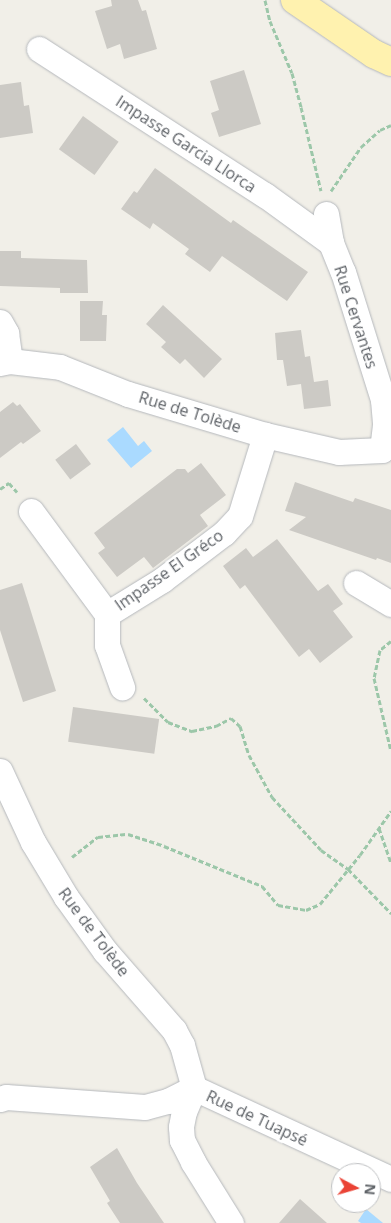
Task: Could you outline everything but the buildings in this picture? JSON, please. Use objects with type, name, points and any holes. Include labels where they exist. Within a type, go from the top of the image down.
[{"type":"main road","points":[[295,0],[359,44],[391,62]]},
{"type":"street","name":"Impasse Garcia Llorca","points":[[39,49],[265,195],[331,243]]},
{"type":"street","name":"Rue Cervantes","points":[[326,214],[331,243],[343,272],[383,400],[387,454]]},
{"type":"street","points":[[0,322],[6,333],[5,362]]},
{"type":"street","name":"Rue de Tolède","points":[[5,362],[60,368],[128,394],[265,435],[339,452],[387,454]]},
{"type":"street","name":"Impasse El Gréco","points":[[31,510],[107,614],[162,580],[224,533],[240,516],[265,435]]},
{"type":"street","points":[[356,583],[391,604]]},
{"type":"street","points":[[107,614],[107,645],[122,687]]},
{"type":"street","name":"Rue de Tolède","points":[[0,771],[29,834],[51,873],[105,951],[174,1030],[182,1045],[194,1088]]},
{"type":"street","points":[[194,1088],[184,1111],[181,1126],[182,1140],[193,1162],[231,1223]]},
{"type":"street","name":"Rue de Tuapsé","points":[[2,1098],[145,1107],[168,1101],[194,1088],[391,1179]]},
{"type":"path","points":[[265,0],[270,21],[292,73],[326,214]]},
{"type":"path","points":[[326,214],[332,188],[338,183],[361,147],[380,130],[391,125]]},
{"type":"path","points":[[391,641],[380,650],[374,678],[391,751]]},
{"type":"path","points":[[122,687],[134,689],[168,722],[192,731],[216,726],[231,718],[240,726],[249,755],[272,797],[322,850],[348,869],[391,912]]},
{"type":"path","points":[[51,873],[98,837],[128,834],[164,846],[262,886],[278,905],[306,910],[320,904],[391,811]]},
{"type":"path","points":[[379,828],[391,862]]},
{"type":"water","points":[[123,427],[138,446],[144,441],[152,451],[131,468],[107,440]]},
{"type":"water","points":[[363,1213],[371,1213],[383,1223],[361,1223],[358,1221]]}]
